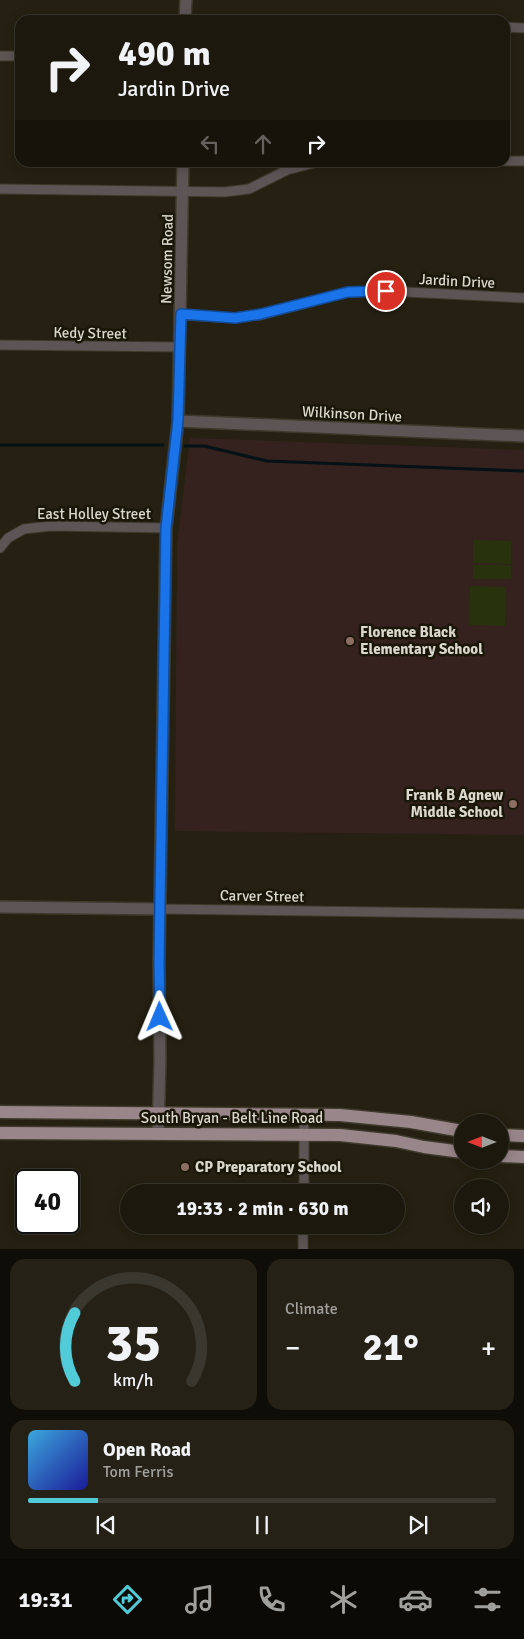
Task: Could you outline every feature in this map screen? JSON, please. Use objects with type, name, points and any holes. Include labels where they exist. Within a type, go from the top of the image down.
[{"type":"main road","name":"South Bryan - Belt Line Road","points":[[0,1112],[304,1114],[371,1117],[454,1130]]},
{"type":"main road","points":[[64,1113],[64,1134]]},
{"type":"main road","name":"South Bryan - Belt Line Road","points":[[0,1133],[340,1135],[367,1137],[454,1151]]},
{"type":"main road","points":[[509,1135],[524,1136]]},
{"type":"main road","points":[[509,1156],[524,1157]]},
{"type":"street","points":[[185,15],[186,0]]},
{"type":"street","points":[[510,27],[524,28]]},
{"type":"street","points":[[0,56],[15,56]]},
{"type":"street","points":[[510,161],[524,161]]},
{"type":"street","name":"Newsom Road","points":[[158,1134],[166,528],[178,420],[183,167]]},
{"type":"street","points":[[0,189],[225,192],[249,188],[287,170],[299,167]]},
{"type":"street","name":"Jardin Drive","points":[[181,314],[235,318],[261,314],[348,292],[386,291],[524,298]]},
{"type":"street","name":"Kedy Street","points":[[0,345],[180,347]]},
{"type":"street","name":"Wilkinson Drive","points":[[178,420],[524,436]]},
{"type":"street","name":"East Holley Street","points":[[0,548],[8,538],[24,529],[51,526],[166,528]]},
{"type":"street","name":"Carver Street","points":[[0,907],[524,914]]},
{"type":"street","points":[[304,1114],[304,1184]]},
{"type":"street","points":[[303,1249],[304,1234]]},
{"type":"shaded area","name":"Florence Black Elementary School","points":[[190,438],[524,450],[524,835],[175,831],[177,544]]},
{"type":"green space","points":[[473,540],[511,541],[511,564],[473,563]]},
{"type":"green space","points":[[473,565],[511,565],[511,579],[473,579]]},
{"type":"green space","points":[[470,586],[506,587],[505,626],[469,625]]},
{"type":"waterway","points":[[0,445],[163,445]]},
{"type":"waterway","points":[[185,446],[204,446],[267,461],[524,471]]},
{"type":"place","name":"Florence Black Elementary School","points":[[350,641]]},
{"type":"place","name":"Frank B Agnew Middle School","points":[[513,804]]},
{"type":"place","name":"CP Preparatory School","points":[[185,1167]]},
{"type":"route","points":[[160,1017],[159,963],[166,528],[178,420],[181,314],[235,318],[261,314],[348,292],[386,291]]}]
